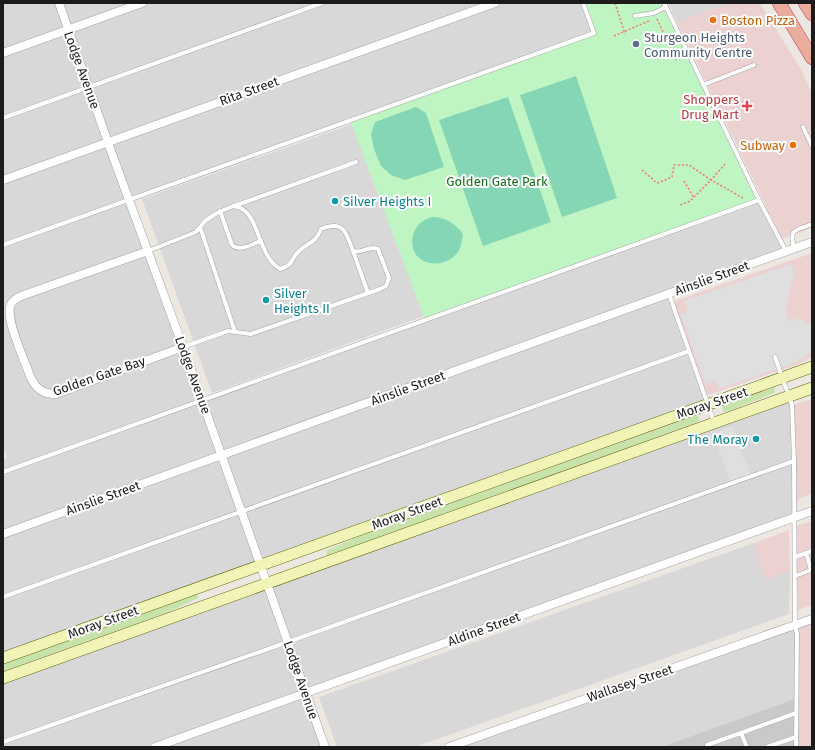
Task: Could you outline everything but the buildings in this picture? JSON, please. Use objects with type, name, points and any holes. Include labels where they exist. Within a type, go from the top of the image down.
[{"type":"highway","points":[[779,3],[812,58]]},
{"type":"highway","points":[[805,3],[812,14]]},
{"type":"main road","name":"Moray Street","points":[[3,658],[708,404],[812,368]]},
{"type":"main road","name":"Moray Street","points":[[3,678],[812,388]]},
{"type":"street","name":"Lodge Avenue","points":[[58,3],[183,347],[325,747]]},
{"type":"street","points":[[3,53],[142,3]]},
{"type":"street","name":"Rita Street","points":[[3,180],[495,3]]},
{"type":"street","name":"Ainslie Street","points":[[3,534],[812,242]]},
{"type":"street","name":"Golden Gate Bay","points":[[148,251],[15,299],[11,304],[10,318],[30,376],[33,383],[40,390],[50,394],[56,394],[183,347]]},
{"type":"street","name":"Aldine Street","points":[[155,747],[175,743],[305,693],[812,511]]},
{"type":"street","name":"Wallasey Street","points":[[448,747],[812,619]]},
{"type":"lane","points":[[3,118],[322,3]]},
{"type":"lane","points":[[3,245],[594,33],[583,3]]},
{"type":"lane","points":[[635,16],[654,12],[665,5],[759,200],[786,252]]},
{"type":"lane","points":[[703,85],[754,65]]},
{"type":"lane","points":[[803,127],[812,146]]},
{"type":"lane","points":[[148,251],[196,232],[205,221],[220,211],[356,162]]},
{"type":"lane","points":[[3,472],[759,200]]},
{"type":"lane","points":[[233,206],[243,209],[251,219],[266,254],[273,265],[280,269],[287,267],[293,262],[298,253],[317,238],[321,229],[331,225],[339,227],[345,231],[368,293]]},
{"type":"lane","points":[[220,211],[232,245],[241,249],[260,241]]},
{"type":"lane","points":[[795,249],[791,237],[792,233],[812,224]]},
{"type":"lane","points":[[200,227],[235,332]]},
{"type":"lane","points":[[183,347],[228,331],[252,334],[386,286],[389,278],[378,249],[372,247],[357,252],[353,251]]},
{"type":"lane","points":[[669,294],[715,422]]},
{"type":"lane","points":[[3,597],[689,351]]},
{"type":"lane","points":[[775,357],[790,395],[792,405],[796,576],[795,625],[797,634],[796,747]]},
{"type":"lane","points":[[3,742],[794,461]]},
{"type":"lane","points":[[795,557],[812,551]]},
{"type":"lane","points":[[796,576],[812,570],[806,553]]},
{"type":"lane","points":[[707,745],[796,713]]},
{"type":"lane","points":[[741,733],[747,747]]},
{"type":"lane","points":[[767,747],[796,737]]},
{"type":"path","points":[[614,3],[625,33]]},
{"type":"path","points":[[614,36],[625,33],[656,18],[676,60]]},
{"type":"path","points":[[680,205],[694,198],[725,164]]},
{"type":"path","points":[[642,170],[657,183],[672,177],[674,165],[689,165],[742,198]]},
{"type":"path","points":[[684,181],[694,198]]},
{"type":"shaded area","points":[[3,3],[583,3],[594,33],[129,199],[202,401],[759,200],[786,252],[669,294],[708,406],[3,658],[3,459],[7,458],[3,446]]},
{"type":"shaded area","points":[[668,3],[731,3],[677,22]]},
{"type":"shaded area","points":[[731,3],[760,3],[801,69],[812,94],[812,228],[782,239],[677,22]]},
{"type":"shaded area","points":[[352,124],[424,316],[212,393],[142,199]]},
{"type":"shaded area","points":[[812,253],[812,356],[793,366],[705,396],[672,302]]},
{"type":"shaded area","points":[[791,264],[794,272],[786,308],[788,322],[797,318],[806,322],[812,327],[812,350],[805,357],[791,364],[718,389],[715,381],[706,385],[681,315],[688,311],[685,301]]},
{"type":"shaded area","points":[[790,395],[794,518],[306,693],[325,747],[3,747],[3,678]]},
{"type":"shaded area","points":[[812,399],[812,494],[800,498],[795,507],[793,405]]},
{"type":"shaded area","points":[[733,426],[751,477],[731,484],[713,434]]},
{"type":"shaded area","points":[[812,521],[812,605],[798,610],[796,526]]},
{"type":"shaded area","points":[[789,530],[790,570],[766,580],[754,543]]},
{"type":"shaded area","points":[[754,543],[766,579],[790,570],[789,614],[415,747],[337,747],[319,697]]},
{"type":"shaded area","points":[[812,619],[812,747],[796,747],[795,625]]},
{"type":"shaded area","points":[[795,625],[797,698],[667,745],[668,747],[449,747]]},
{"type":"shaded area","points":[[797,698],[796,747],[668,747],[667,745]]},
{"type":"green space","name":"Golden Gate Park","points":[[583,3],[664,3],[759,200],[425,320],[350,120],[594,33]]},
{"type":"green space","points":[[576,76],[617,198],[562,217],[520,95]]},
{"type":"green space","points":[[508,97],[551,222],[483,246],[439,120]]},
{"type":"green space","points":[[416,107],[426,113],[444,167],[405,180],[391,175],[381,166],[374,149],[371,134],[375,122]]},
{"type":"green space","points":[[432,217],[441,218],[450,222],[463,234],[458,252],[443,262],[427,262],[420,259],[415,253],[412,245],[414,231],[422,221]]},
{"type":"green space","points":[[775,387],[774,393],[723,412],[722,407],[726,405]]},
{"type":"green space","points":[[698,415],[700,420],[695,423],[327,556],[326,551],[360,536]]},
{"type":"green space","points":[[197,594],[198,598],[166,613],[3,671],[3,664]]},
{"type":"place","name":"Boston Pizza","points":[[713,20]]},
{"type":"place","name":"Sturgeon Heights Community Centre","points":[[636,44]]},
{"type":"place","name":"Shoppers Drug Mart","points":[[747,106]]},
{"type":"place","name":"Subway","points":[[793,145]]},
{"type":"place","name":"Silver Heights I","points":[[335,201]]},
{"type":"place","name":"Silver Heights II","points":[[266,300]]},
{"type":"place","name":"The Moray","points":[[756,439]]}]
